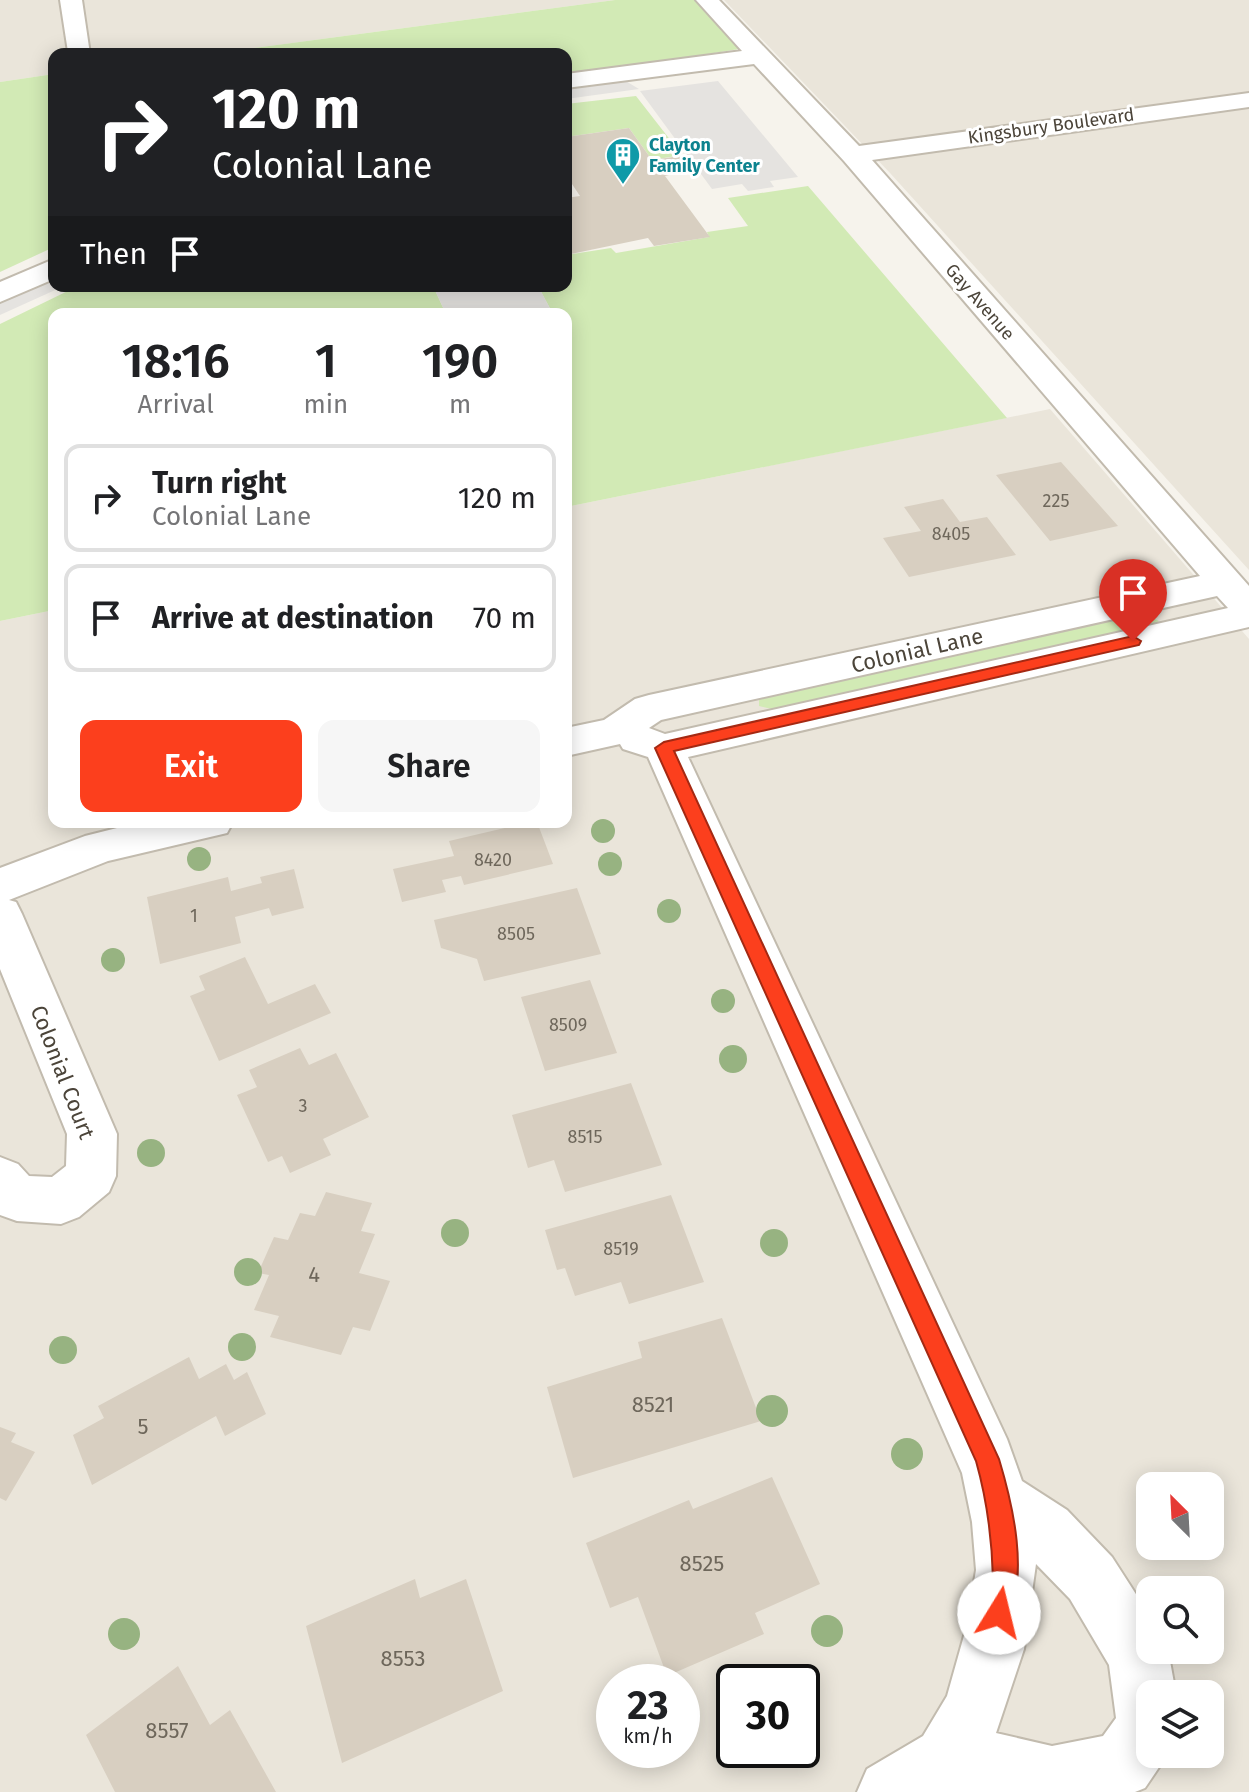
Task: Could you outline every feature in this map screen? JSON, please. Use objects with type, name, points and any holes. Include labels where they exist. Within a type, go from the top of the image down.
[{"type":"street","points":[[71,0],[79,48]]},
{"type":"street","name":"Gay Avenue","points":[[707,0],[853,155],[1237,595]]},
{"type":"street","points":[[572,80],[761,56]]},
{"type":"street","name":"Kingsbury Boulevard","points":[[853,155],[1249,100]]},
{"type":"street","points":[[0,293],[48,271]]},
{"type":"street","name":"Colonial Lane","points":[[640,740],[649,709],[1237,595]]},
{"type":"street","name":"Colonial Lane","points":[[572,742],[640,740],[775,722],[1249,615]]},
{"type":"street","points":[[750,688],[741,706],[746,713],[775,722]]},
{"type":"street","points":[[640,740],[987,1459],[999,1500],[1006,1583],[978,1702],[951,1755],[910,1784],[890,1792]]},
{"type":"street","points":[[0,886],[100,847],[185,828]]},
{"type":"street","name":"Colonial Court","points":[[0,914],[92,1134],[91,1176],[61,1201],[17,1198],[0,1180]]},
{"type":"street","points":[[951,1755],[1052,1779],[1122,1765],[1149,1726],[1139,1656],[1091,1578],[1046,1531],[999,1500]]},
{"type":"shaded area","points":[[0,0],[615,0],[253,48],[48,48],[48,75],[0,82]]},
{"type":"shaded area","points":[[724,0],[1249,0],[1249,570],[890,173]]},
{"type":"shaded area","points":[[624,80],[639,89],[572,98],[572,85]]},
{"type":"shaded area","points":[[718,81],[798,177],[770,181],[774,187],[748,191],[742,184],[712,189],[640,91]]},
{"type":"shaded area","points":[[48,276],[48,292],[51,292],[0,315],[0,297]]},
{"type":"shaded area","points":[[436,292],[541,292],[550,308],[443,308]]},
{"type":"shaded area","points":[[1050,409],[1249,639],[1249,1792],[0,1792],[0,621],[48,611],[48,828],[572,828],[572,506]]},
{"type":"green space","points":[[615,0],[694,0],[739,49],[572,76],[572,48],[253,48]]},
{"type":"green space","points":[[48,75],[48,250],[0,272],[0,82]]},
{"type":"green space","points":[[636,96],[682,155],[652,160],[629,128],[572,136],[572,103]]},
{"type":"green space","points":[[808,186],[1007,418],[572,506],[572,308],[550,308],[541,292],[572,292],[572,254],[611,248],[616,253],[709,237],[707,232],[748,226],[728,198]]},
{"type":"green space","points":[[66,292],[436,292],[443,308],[48,308],[48,611],[0,621],[0,324]]},
{"type":"green space","points":[[1145,614],[1159,621],[1151,627],[802,704],[772,709],[759,706],[759,699],[771,694]]},
{"type":"building","name":"Clayton Family Center","points":[[629,128],[652,160],[680,156],[687,167],[665,170],[669,175],[665,176],[710,237],[654,246],[648,238],[572,254],[572,197],[580,196],[572,184],[572,136]]},
{"type":"building","points":[[1061,462],[1118,526],[1050,541],[996,475]]},
{"type":"building","points":[[943,499],[960,522],[987,517],[1016,555],[909,577],[883,538],[921,531],[904,507]]},
{"type":"building","points":[[504,828],[539,828],[553,864],[464,885],[461,876],[442,880],[446,892],[402,902],[393,869],[454,856],[449,841]]},
{"type":"building","points":[[294,869],[304,908],[272,916],[269,908],[235,917],[241,943],[160,964],[147,897],[228,877],[231,891],[262,883],[260,877]]},
{"type":"building","points":[[577,888],[601,954],[484,981],[477,959],[441,948],[434,920]]},
{"type":"building","points":[[245,957],[268,1004],[315,984],[331,1013],[219,1061],[190,996],[205,990],[199,976]]},
{"type":"building","points":[[590,980],[617,1053],[545,1071],[521,997]]},
{"type":"building","points":[[300,1048],[309,1065],[336,1053],[369,1117],[323,1139],[331,1155],[290,1173],[282,1156],[268,1162],[237,1095],[257,1087],[249,1070]]},
{"type":"building","points":[[631,1083],[662,1165],[565,1192],[554,1160],[528,1168],[512,1115]]},
{"type":"building","points":[[326,1192],[372,1203],[361,1231],[375,1234],[359,1273],[390,1281],[370,1331],[353,1327],[341,1355],[270,1337],[279,1316],[254,1310],[269,1275],[258,1273],[274,1237],[288,1240],[300,1213],[315,1216]]},
{"type":"building","points":[[671,1195],[704,1282],[629,1304],[621,1282],[575,1296],[565,1268],[557,1270],[545,1230]]},
{"type":"building","points":[[722,1318],[761,1421],[573,1478],[547,1387],[642,1358],[638,1342]]},
{"type":"building","points":[[189,1357],[199,1379],[226,1364],[234,1380],[247,1372],[266,1414],[225,1436],[216,1416],[92,1485],[73,1435],[104,1418],[98,1406]]},
{"type":"building","points":[[0,1427],[16,1433],[11,1442],[35,1452],[6,1501],[0,1498]]},
{"type":"building","points":[[772,1477],[820,1584],[755,1613],[764,1634],[695,1664],[663,1664],[638,1597],[610,1608],[586,1543],[689,1500],[693,1509]]},
{"type":"building","points":[[415,1579],[420,1598],[466,1579],[503,1691],[342,1763],[306,1626]]},
{"type":"building","points":[[178,1666],[210,1725],[230,1710],[276,1792],[115,1792],[86,1735]]},
{"type":"place","name":"Clayton Family Center","points":[[623,186]]},
{"type":"route","points":[[999,1613],[1006,1583],[999,1500],[987,1459],[664,748],[1133,641]]}]
